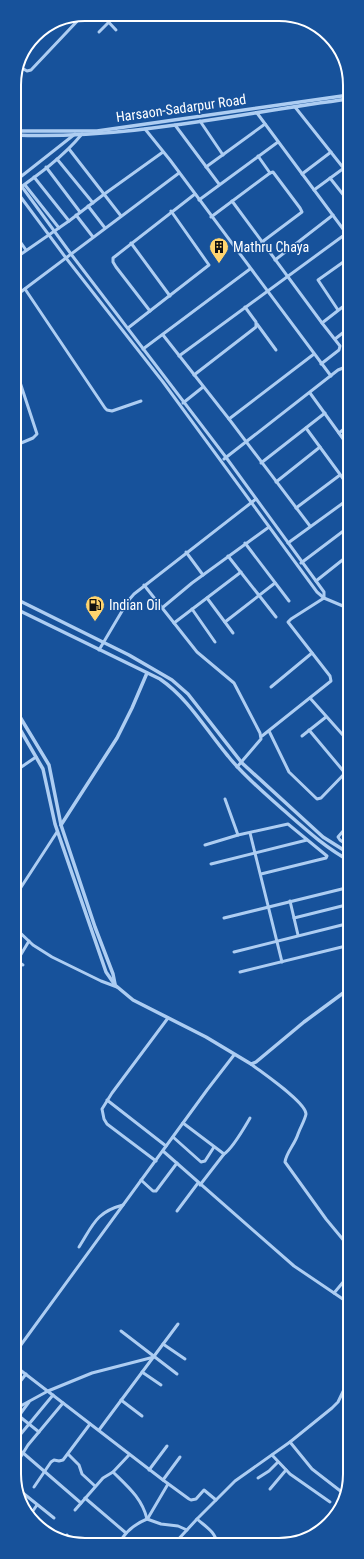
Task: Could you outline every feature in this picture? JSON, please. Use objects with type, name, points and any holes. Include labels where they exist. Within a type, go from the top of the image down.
[{"type":"street","points":[[23,69],[27,71],[31,70],[77,22]]},
{"type":"street","points":[[99,32],[109,22],[116,30]]},
{"type":"street","name":"Harsaon-Sadarpur Road","points":[[21,131],[84,131],[116,129],[343,96]]},
{"type":"street","name":"Harsaon-Sadarpur Road","points":[[21,135],[81,135],[145,129],[343,100]]},
{"type":"street","points":[[295,107],[343,167]]},
{"type":"street","points":[[257,113],[343,229]]},
{"type":"street","points":[[200,121],[223,155]]},
{"type":"street","points":[[206,167],[265,124]]},
{"type":"street","points":[[175,125],[219,184]]},
{"type":"street","points":[[145,129],[331,376]]},
{"type":"street","points":[[21,177],[78,131]]},
{"type":"street","points":[[23,186],[69,149],[84,131]]},
{"type":"street","points":[[199,200],[278,142]]},
{"type":"street","points":[[69,149],[121,216]]},
{"type":"street","points":[[21,254],[69,221],[103,194],[163,152]]},
{"type":"street","points":[[302,174],[331,152]]},
{"type":"street","points":[[258,156],[270,173],[274,173],[302,212],[262,242]]},
{"type":"street","points":[[57,159],[93,203]]},
{"type":"street","points":[[46,167],[80,212]]},
{"type":"street","points":[[314,190],[343,169]]},
{"type":"street","points":[[21,292],[179,173]]},
{"type":"street","points":[[211,216],[270,173]]},
{"type":"street","points":[[34,177],[69,221]]},
{"type":"street","points":[[330,178],[343,194]]},
{"type":"street","points":[[23,186],[58,228]]},
{"type":"street","points":[[23,186],[71,254],[226,457],[324,592],[324,598]]},
{"type":"street","points":[[150,311],[113,262],[114,256],[195,194]]},
{"type":"street","points":[[21,198],[50,234],[66,258],[140,351],[319,594],[324,598],[343,606]]},
{"type":"street","points":[[232,201],[340,346],[340,348],[321,364]]},
{"type":"street","points":[[88,206],[105,228]]},
{"type":"street","points":[[128,328],[208,267],[209,264],[171,211]]},
{"type":"street","points":[[76,215],[93,237]]},
{"type":"street","points":[[275,260],[333,215]]},
{"type":"street","points":[[179,356],[287,276],[343,237]]},
{"type":"street","points":[[21,243],[26,250]]},
{"type":"street","points":[[131,243],[170,296]]},
{"type":"street","points":[[338,310],[318,280],[343,262]]},
{"type":"street","points":[[140,351],[250,269]]},
{"type":"street","points":[[25,289],[107,410],[112,410],[141,401]]},
{"type":"street","points":[[322,323],[343,306]]},
{"type":"street","points":[[245,308],[276,350]]},
{"type":"street","points":[[194,375],[256,327],[257,324]]},
{"type":"street","points":[[335,340],[343,333]]},
{"type":"street","points":[[163,335],[247,442],[261,463],[310,526]]},
{"type":"street","points":[[229,419],[314,354]]},
{"type":"street","points":[[221,461],[341,368],[343,368]]},
{"type":"street","points":[[21,385],[37,434],[33,438],[21,443]]},
{"type":"street","points":[[180,405],[203,387]]},
{"type":"street","points":[[310,393],[343,438]]},
{"type":"street","points":[[261,463],[324,413]]},
{"type":"street","points":[[306,428],[343,479]]},
{"type":"street","points":[[339,433],[343,430]]},
{"type":"street","points":[[276,482],[320,447]]},
{"type":"street","points":[[296,508],[340,475]]},
{"type":"street","points":[[99,650],[128,601],[144,585],[256,500]]},
{"type":"street","points":[[288,543],[343,503]]},
{"type":"street","points":[[162,608],[268,526]]},
{"type":"street","points":[[298,566],[343,531]]},
{"type":"street","points":[[245,543],[289,601]]},
{"type":"street","points":[[186,552],[203,575]]},
{"type":"street","points":[[228,556],[276,617]]},
{"type":"street","points":[[316,581],[343,560]]},
{"type":"street","points":[[174,623],[241,572]]},
{"type":"street","points":[[225,622],[275,583]]},
{"type":"street","points":[[144,585],[197,652],[234,683],[262,736]]},
{"type":"street","points":[[207,598],[233,633]]},
{"type":"street","points":[[237,767],[260,742],[262,736],[330,682],[331,679],[288,622],[324,598]]},
{"type":"street","points":[[21,601],[150,666],[172,680],[188,694],[242,763],[323,837],[343,850]]},
{"type":"street","points":[[192,609],[214,642]]},
{"type":"street","points":[[21,611],[160,679],[181,696],[237,767],[310,833],[343,857]]},
{"type":"street","points":[[271,687],[312,653]]},
{"type":"street","points":[[21,888],[117,738],[150,666]]},
{"type":"street","points":[[310,698],[343,735]]},
{"type":"street","points":[[302,736],[326,717]]},
{"type":"street","points":[[21,718],[49,765],[61,825],[116,986]]},
{"type":"street","points":[[309,730],[343,771]]},
{"type":"street","points":[[21,731],[44,771],[58,832],[106,972],[116,986],[133,1000],[206,1038],[251,1064],[286,1090],[305,1110],[306,1115],[285,1162],[326,1219],[343,1240]]},
{"type":"street","points":[[269,731],[289,772],[317,799],[321,798],[343,775]]},
{"type":"street","points":[[21,767],[36,757]]},
{"type":"street","points":[[225,800],[238,835]]},
{"type":"street","points":[[205,844],[288,824],[327,857],[261,874]]},
{"type":"street","points":[[343,831],[338,836],[343,843]]},
{"type":"street","points":[[250,833],[282,962]]},
{"type":"street","points":[[211,864],[256,854],[307,840]]},
{"type":"street","points":[[224,918],[343,890]]},
{"type":"street","points":[[290,901],[298,935]]},
{"type":"street","points":[[294,918],[343,906]]},
{"type":"street","points":[[234,952],[343,925]]},
{"type":"street","points":[[21,934],[56,960],[106,983],[116,986]]},
{"type":"street","points":[[21,953],[29,941]]},
{"type":"street","points":[[240,972],[343,947]]},
{"type":"street","points":[[251,1064],[256,1062],[304,1022],[343,993]]},
{"type":"street","points":[[156,1160],[106,1122],[102,1109],[107,1100],[168,1018]]},
{"type":"street","points":[[21,1345],[234,1055]]},
{"type":"street","points":[[107,1100],[166,1146]]},
{"type":"street","points":[[177,1211],[230,1147],[250,1118]]},
{"type":"street","points":[[183,1123],[224,1154]]},
{"type":"street","points":[[173,1137],[201,1162],[205,1161],[214,1147]]},
{"type":"street","points":[[163,1151],[294,1266],[343,1299]]},
{"type":"street","points":[[141,1180],[156,1191],[177,1163]]},
{"type":"street","points":[[79,1247],[101,1215],[106,1211],[123,1205]]},
{"type":"street","points":[[334,1293],[343,1282]]},
{"type":"street","points":[[99,1430],[178,1324]]},
{"type":"street","points":[[121,1331],[177,1374]]},
{"type":"street","points":[[164,1344],[185,1359]]},
{"type":"street","points":[[21,1405],[48,1391],[92,1374],[154,1357]]},
{"type":"street","points":[[21,1370],[129,1455],[191,1500],[196,1499],[204,1490],[216,1500]]},
{"type":"street","points":[[142,1372],[161,1385]]},
{"type":"street","points":[[21,1380],[26,1374]]},
{"type":"street","points":[[180,1538],[235,1481],[290,1442],[338,1402],[343,1392]]},
{"type":"street","points":[[21,1434],[53,1395]]},
{"type":"street","points":[[21,1413],[30,1400]]},
{"type":"street","points":[[121,1400],[142,1416]]},
{"type":"street","points":[[63,1403],[22,1452],[81,1503]]},
{"type":"street","points":[[21,1418],[39,1432]]},
{"type":"street","points":[[34,1487],[52,1461],[61,1461],[90,1424]]},
{"type":"street","points":[[290,1442],[312,1469],[341,1491]]},
{"type":"street","points":[[149,1470],[167,1446]]},
{"type":"street","points":[[68,1454],[79,1465],[82,1474],[95,1486]]},
{"type":"street","points":[[75,1510],[102,1478],[113,1472],[129,1455]]},
{"type":"street","points":[[272,1455],[286,1470],[330,1502]]},
{"type":"street","points":[[163,1480],[180,1457]]},
{"type":"street","points":[[258,1478],[267,1473],[278,1462]]},
{"type":"street","points":[[270,1489],[286,1470]]},
{"type":"street","points":[[113,1472],[138,1498],[145,1510],[147,1519]]},
{"type":"street","points":[[123,1538],[126,1533],[140,1522],[147,1519],[168,1484]]},
{"type":"street","points":[[24,1495],[54,1518]]},
{"type":"street","points":[[85,1498],[126,1533]]},
{"type":"street","points":[[33,1511],[37,1504]]},
{"type":"street","points":[[147,1519],[161,1524],[178,1526],[187,1530]]},
{"type":"street","points":[[197,1520],[214,1534],[216,1538]]},
{"type":"place","name":"Mathru Chaya","points":[[219,264]]},
{"type":"place","name":"Indian Oil","points":[[95,622]]}]
